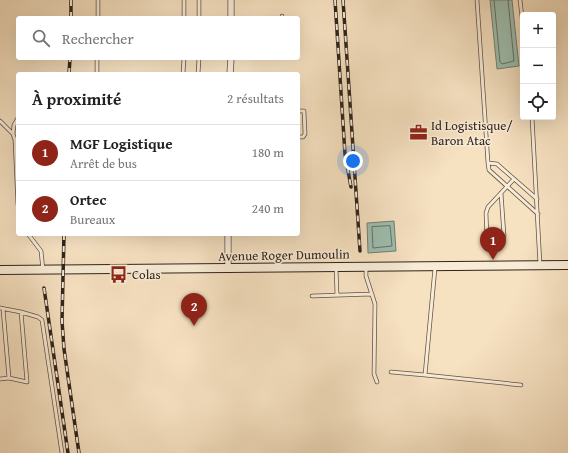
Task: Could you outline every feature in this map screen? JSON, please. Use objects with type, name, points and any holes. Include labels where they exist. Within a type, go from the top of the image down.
[{"type":"main road","name":"Avenue Roger Dumoulin","points":[[0,270],[568,265]]},
{"type":"street","points":[[231,0],[231,16]]},
{"type":"street","points":[[230,60],[230,72]]},
{"type":"street","points":[[228,236],[228,268]]},
{"type":"lane","points":[[98,0],[98,16]]},
{"type":"lane","points":[[184,0],[184,16]]},
{"type":"lane","points":[[199,0],[199,16]]},
{"type":"lane","points":[[477,0],[489,170],[538,215]]},
{"type":"lane","points":[[520,0],[521,12]]},
{"type":"lane","points":[[97,72],[98,60]]},
{"type":"lane","points":[[183,72],[184,60]]},
{"type":"lane","points":[[198,72],[199,60]]},
{"type":"lane","points":[[300,111],[304,111],[305,134],[303,137],[300,137]]},
{"type":"lane","points":[[532,120],[540,265]]},
{"type":"lane","points":[[0,121],[13,134]]},
{"type":"lane","points":[[16,122],[13,134],[15,140],[16,162]]},
{"type":"lane","points":[[488,163],[497,164],[537,199]]},
{"type":"lane","points":[[487,239],[486,213],[488,207],[514,179]]},
{"type":"lane","points":[[501,193],[504,236]]},
{"type":"lane","points":[[29,236],[41,252],[43,270]]},
{"type":"lane","points":[[425,375],[436,265]]},
{"type":"lane","points":[[336,267],[337,295]]},
{"type":"lane","points":[[366,267],[366,276],[375,304],[374,374],[377,382]]},
{"type":"lane","points":[[312,296],[372,294]]},
{"type":"lane","points":[[9,378],[1,309],[21,312],[38,317],[42,320],[62,453]]},
{"type":"lane","points":[[0,379],[9,378],[27,382],[21,312]]},
{"type":"lane","points":[[391,372],[521,385]]},
{"type":"water","points":[[490,0],[512,0],[519,66],[497,69]]},
{"type":"water","points":[[394,221],[396,251],[368,253],[367,223]]},
{"type":"railway","points":[[71,0],[71,16]]},
{"type":"railway","points":[[335,0],[345,154],[351,187]]},
{"type":"railway","points":[[343,0],[360,251]]},
{"type":"railway","points":[[69,72],[70,60]]},
{"type":"railway","points":[[64,236],[62,321],[64,349],[79,453]]},
{"type":"railway","points":[[44,288],[68,453]]},
{"type":"place","name":"Id Logistisque/ Baron Atac","points":[[418,132]]},
{"type":"place","name":"MGF Logistique","points":[[493,260]]},
{"type":"place","name":"Colas","points":[[119,274]]},
{"type":"place","name":"Ortec","points":[[194,326]]}]
